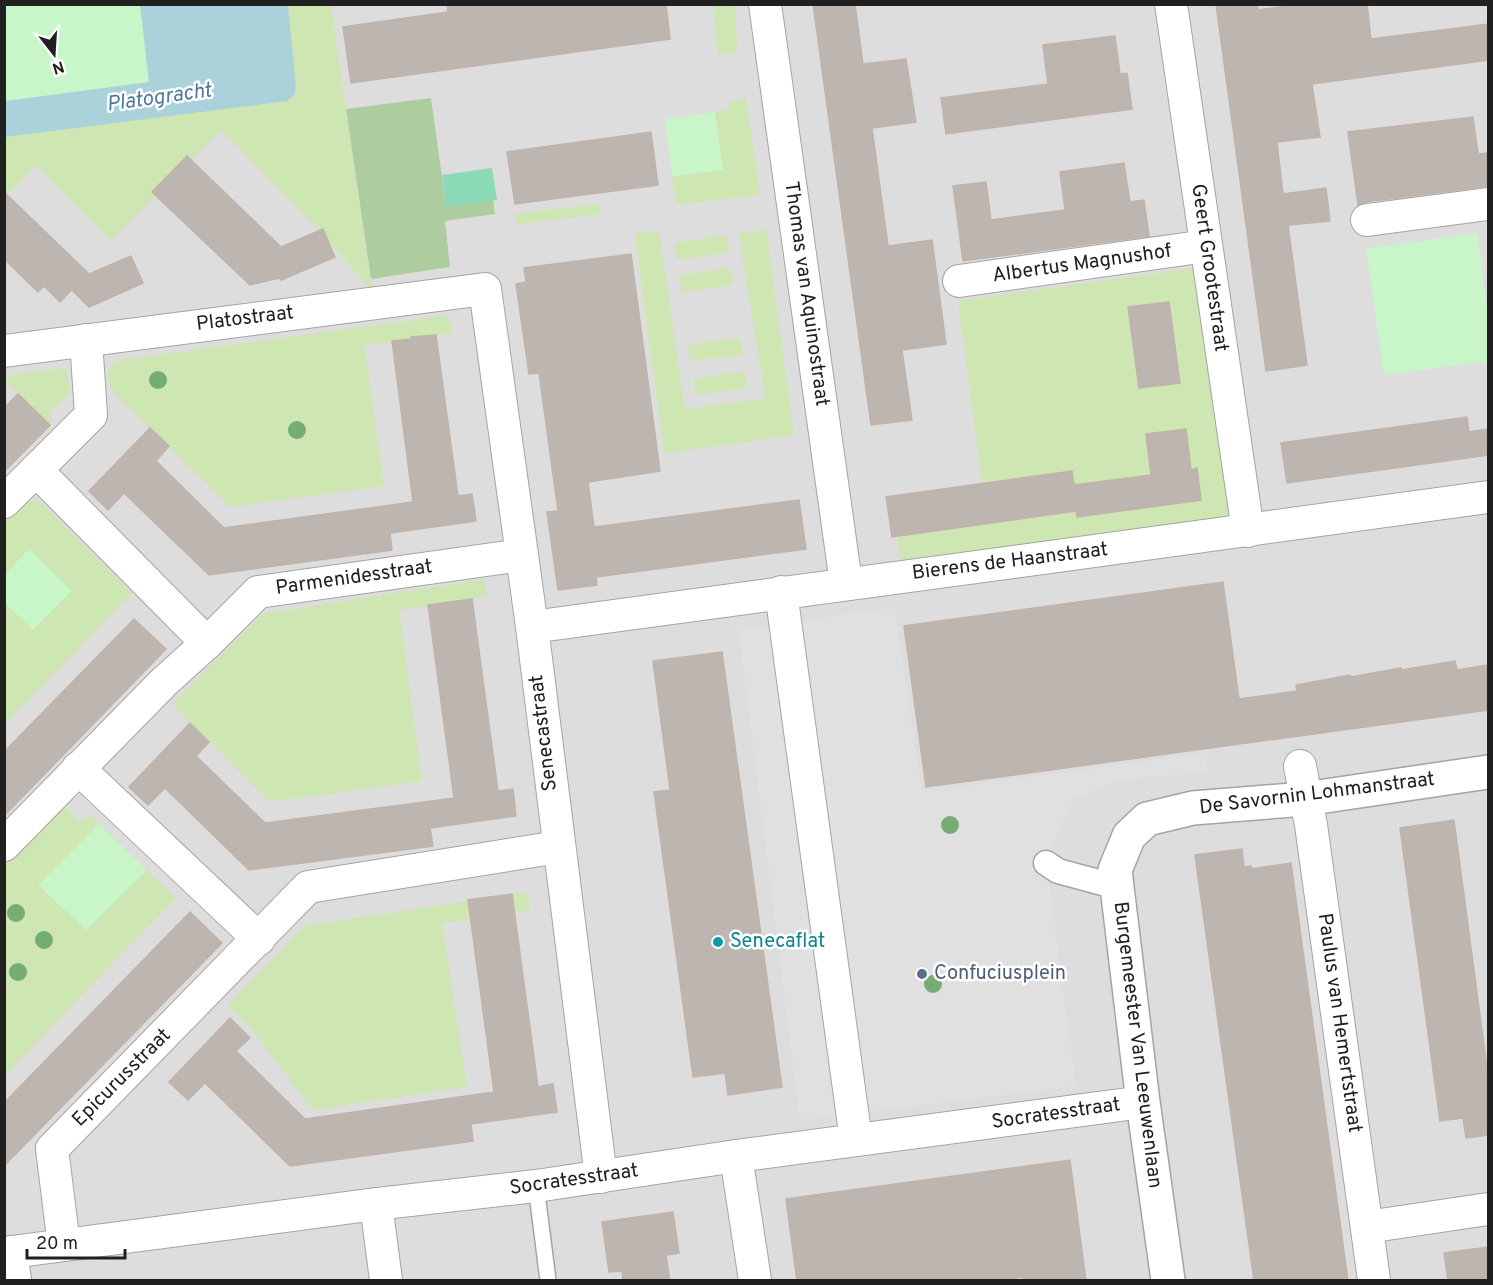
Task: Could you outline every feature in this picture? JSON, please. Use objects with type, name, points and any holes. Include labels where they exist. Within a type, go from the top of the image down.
[{"type":"street","name":"Thomas van Aquinostraat","points":[[765,4],[846,583]]},
{"type":"street","name":"Geert Grootestraat","points":[[1171,4],[1248,531]]},
{"type":"street","points":[[1367,220],[1488,204]]},
{"type":"street","name":"Albertus Magnushof","points":[[959,281],[1206,246]]},
{"type":"street","name":"Platostraat","points":[[4,351],[485,289]]},
{"type":"street","name":"Senecastraat","points":[[485,289],[532,627],[601,1177]]},
{"type":"street","points":[[4,502],[92,415],[86,340]]},
{"type":"street","points":[[36,470],[207,643]]},
{"type":"street","name":"Bierens de Haanstraat","points":[[532,627],[1488,497]]},
{"type":"street","name":"Parmenidesstraat","points":[[4,845],[163,683],[258,592],[522,555]]},
{"type":"street","points":[[781,592],[856,1140]]},
{"type":"street","name":"Paulus van Hemertstraat","points":[[1300,766],[1311,825],[1374,1281]]},
{"type":"street","points":[[78,768],[259,939]]},
{"type":"street","name":"De Savornin Lohmanstraat","points":[[1147,819],[1193,808],[1305,799],[1488,772]]},
{"type":"street","name":"Burgemeester Van Leeuwenlaan","points":[[1147,819],[1129,836],[1115,870],[1143,1102],[1168,1281]]},
{"type":"street","name":"Epicurusstraat","points":[[64,1245],[52,1149],[308,887],[558,847]]},
{"type":"street","points":[[1046,863],[1058,871],[1116,887]]},
{"type":"street","name":"Socratesstraat","points":[[10,1262],[64,1245],[375,1204],[536,1186],[736,1156],[1143,1102]]},
{"type":"street","points":[[736,1156],[755,1281]]},
{"type":"street","points":[[375,1204],[386,1281]]},
{"type":"street","points":[[1367,1227],[1488,1209]]},
{"type":"lane","points":[[536,1186],[548,1281]]},
{"type":"shaded area","points":[[298,5],[1488,5],[1488,1280],[5,1280],[5,155],[311,107]]},
{"type":"shaded area","name":"Confuciusplein","points":[[894,607],[922,792],[1205,753],[1207,773],[1121,779],[1073,798],[1046,863],[1076,1086],[800,1120],[739,630]]},
{"type":"green space","points":[[4,5],[173,5],[184,84],[5,108]]},
{"type":"green space","points":[[287,5],[331,5],[372,291],[319,230],[221,130],[111,240],[36,165],[5,196],[5,137]]},
{"type":"green space","points":[[713,5],[734,5],[738,52],[718,54]]},
{"type":"green space","points":[[431,98],[446,206],[493,200],[495,214],[445,221],[450,267],[371,279],[346,109]]},
{"type":"green space","points":[[746,98],[760,195],[677,204],[672,176],[722,170],[715,112],[730,110],[729,101]]},
{"type":"green space","points":[[715,112],[723,170],[672,176],[665,119]]},
{"type":"green space","points":[[492,168],[497,200],[446,207],[442,175]]},
{"type":"green space","points":[[599,204],[600,214],[517,224],[515,214]]},
{"type":"green space","points":[[766,230],[794,435],[664,453],[635,234],[659,231],[685,410],[765,398],[739,233]]},
{"type":"green space","points":[[1477,233],[1488,318],[1488,361],[1384,375],[1366,249]]},
{"type":"green space","points":[[726,235],[729,252],[677,260],[675,243]]},
{"type":"green space","points":[[1200,267],[1237,517],[901,564],[892,500],[983,488],[958,301]]},
{"type":"green space","points":[[730,268],[733,285],[682,292],[679,275]]},
{"type":"green space","points":[[449,315],[452,333],[364,345],[384,486],[230,507],[110,389],[107,373],[115,361]]},
{"type":"green space","points":[[740,338],[742,355],[690,361],[688,345]]},
{"type":"green space","points":[[60,368],[67,370],[70,394],[50,411],[50,425],[5,380],[5,376]]},
{"type":"green space","points":[[745,371],[747,388],[696,395],[694,379]]},
{"type":"green space","points":[[38,500],[132,593],[5,724],[5,522],[23,503]]},
{"type":"green space","points":[[29,549],[72,591],[33,630],[4,602],[5,574]]},
{"type":"green space","points":[[484,579],[487,597],[399,610],[422,781],[269,802],[172,704],[261,614]]},
{"type":"green space","points":[[62,804],[80,822],[90,815],[176,898],[5,1075],[5,864]]},
{"type":"green space","points":[[99,824],[147,870],[86,930],[38,885]]},
{"type":"green space","points":[[528,892],[530,910],[442,923],[467,1087],[312,1110],[248,1024],[228,1005],[305,926]]},
{"type":"water","name":"Platogracht","points":[[140,5],[288,5],[296,88],[294,95],[287,101],[5,137],[5,101],[149,82]]},
{"type":"building","points":[[447,4],[666,4],[670,39],[351,83],[343,27],[448,12]]},
{"type":"building","points":[[813,4],[855,4],[863,64],[906,59],[916,122],[872,128],[888,246],[932,240],[946,344],[902,350],[912,420],[871,425]]},
{"type":"building","points":[[1216,4],[1257,4],[1258,10],[1301,4],[1367,4],[1371,39],[1488,24],[1488,60],[1312,84],[1320,137],[1277,142],[1283,194],[1326,188],[1330,221],[1288,225],[1307,365],[1266,371]]},
{"type":"building","points":[[1115,36],[1120,74],[1127,73],[1132,109],[946,134],[941,98],[1048,84],[1043,45]]},
{"type":"building","points":[[1473,117],[1478,154],[1488,153],[1488,186],[1365,202],[1358,205],[1348,132]]},
{"type":"building","points":[[651,132],[658,185],[515,204],[507,152]]},
{"type":"building","points":[[187,156],[281,247],[323,229],[335,257],[281,280],[279,278],[250,285],[152,192]]},
{"type":"building","points":[[1124,163],[1130,202],[1144,200],[1149,236],[963,261],[953,186],[986,182],[991,220],[1065,210],[1060,172]]},
{"type":"building","points":[[4,192],[88,273],[60,302],[44,286],[38,292],[4,259]]},
{"type":"building","points":[[631,254],[660,471],[588,482],[594,527],[799,500],[806,549],[596,577],[597,585],[558,590],[547,512],[558,511],[539,373],[529,374],[516,284],[526,282],[524,268]]},
{"type":"building","points":[[131,256],[143,283],[89,307],[72,290],[87,275]]},
{"type":"building","points":[[1169,302],[1180,383],[1139,388],[1128,307]]},
{"type":"building","points":[[436,335],[458,496],[472,494],[476,521],[390,533],[392,550],[209,575],[124,493],[108,510],[89,491],[150,428],[169,446],[156,461],[224,528],[413,502],[392,341]]},
{"type":"building","points":[[18,394],[50,425],[4,472],[4,408]]},
{"type":"building","points":[[1467,417],[1469,432],[1488,429],[1488,455],[1287,483],[1281,443]]},
{"type":"building","points":[[1186,429],[1191,470],[1197,468],[1201,500],[1077,517],[1076,511],[892,537],[886,497],[1072,471],[1074,485],[1151,475],[1146,434]]},
{"type":"building","points":[[1223,582],[1239,699],[1297,691],[1296,685],[1350,675],[1351,677],[1455,661],[1457,670],[1488,665],[1488,710],[926,787],[904,626]]},
{"type":"building","points":[[472,599],[498,791],[513,789],[516,816],[430,828],[433,846],[249,870],[165,788],[148,805],[129,787],[190,723],[209,742],[196,756],[265,823],[454,798],[428,605]]},
{"type":"building","points":[[134,619],[166,649],[4,816],[4,752]]},
{"type":"building","points":[[722,652],[782,1087],[728,1095],[725,1073],[693,1077],[654,792],[670,790],[653,661]]},
{"type":"building","points":[[1454,820],[1488,1075],[1488,1135],[1466,1138],[1463,1118],[1440,1121],[1400,828]]},
{"type":"building","points":[[1242,849],[1244,867],[1251,866],[1251,869],[1291,863],[1348,1281],[1254,1281],[1195,855]]},
{"type":"building","points":[[512,894],[538,1087],[553,1084],[557,1112],[471,1124],[473,1141],[290,1166],[205,1083],[188,1100],[169,1082],[230,1018],[250,1038],[236,1051],[305,1119],[494,1092],[468,900]]},
{"type":"building","points":[[190,912],[222,943],[4,1166],[4,1103]]},
{"type":"building","points":[[1070,1160],[1086,1281],[1023,1281],[1023,1277],[994,1281],[797,1281],[786,1199]]},
{"type":"building","points":[[673,1212],[679,1253],[666,1255],[670,1281],[623,1281],[622,1271],[609,1272],[602,1222]]},
{"type":"building","points":[[1488,1247],[1488,1281],[1448,1281],[1444,1253]]},
{"type":"place","name":"Senecaflat","points":[[718,942]]},
{"type":"place","name":"Confuciusplein","points":[[922,974]]}]
